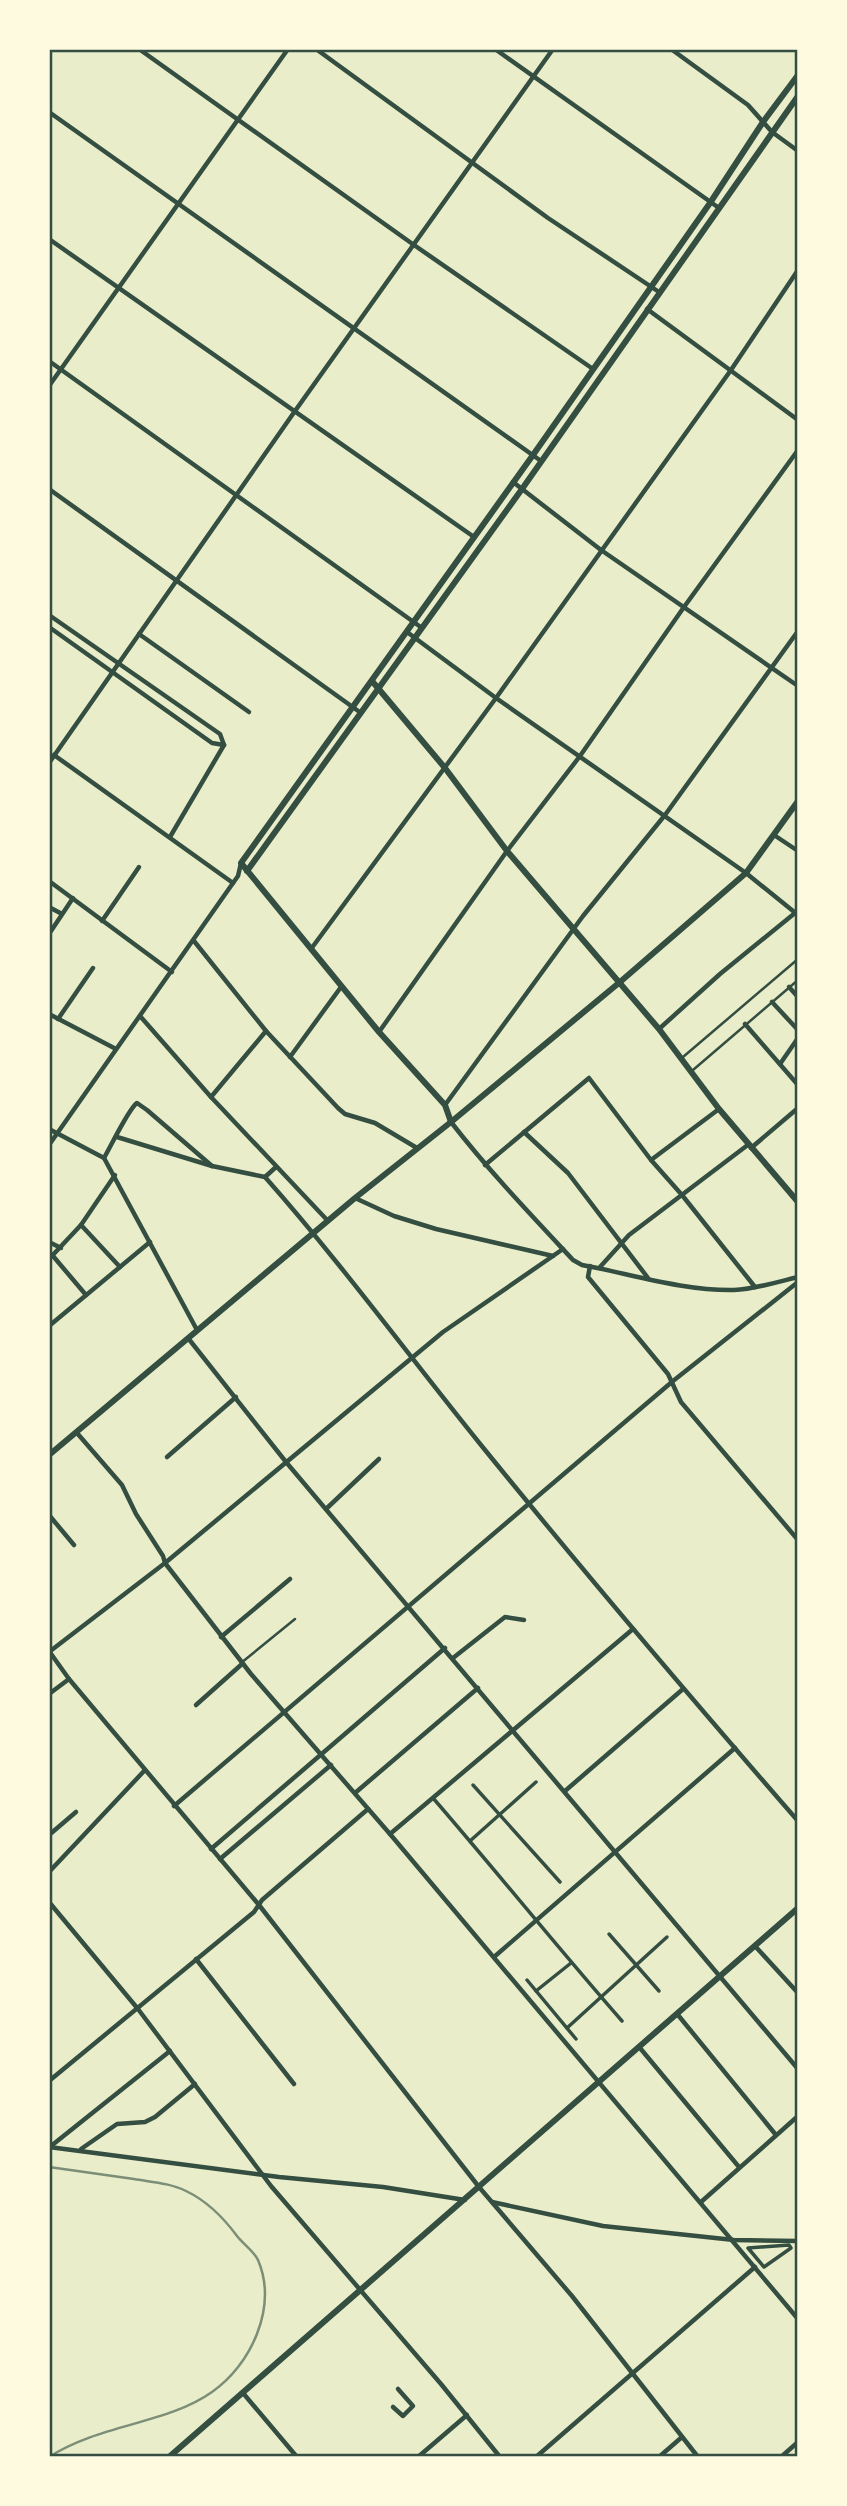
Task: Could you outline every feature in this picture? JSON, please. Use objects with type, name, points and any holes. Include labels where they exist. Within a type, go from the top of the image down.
[{"type":"street","points":[[139,49],[593,369]]},
{"type":"street","points":[[49,386],[288,49]]},
{"type":"street","points":[[316,49],[548,218],[659,292]]},
{"type":"street","points":[[495,49],[719,208]]},
{"type":"street","points":[[49,763],[553,49]]},
{"type":"street","points":[[671,49],[748,105],[772,132],[798,152]]},
{"type":"street","points":[[49,1145],[238,876],[241,863],[533,456],[710,203],[763,121],[798,75]]},
{"type":"street","points":[[238,876],[247,872],[522,489],[798,96]]},
{"type":"street","points":[[49,112],[541,461]]},
{"type":"street","points":[[49,239],[474,537]]},
{"type":"street","points":[[311,950],[731,370],[798,270]]},
{"type":"street","points":[[647,309],[798,420]]},
{"type":"street","points":[[49,361],[422,628]]},
{"type":"street","points":[[379,1032],[798,450]]},
{"type":"street","points":[[513,482],[601,550],[798,686]]},
{"type":"street","points":[[49,489],[361,713]]},
{"type":"street","points":[[49,615],[220,734],[225,745]]},
{"type":"street","points":[[49,627],[212,743],[225,745]]},
{"type":"street","points":[[445,1105],[575,928],[665,815],[798,631]]},
{"type":"street","points":[[407,632],[496,698],[746,873],[796,914],[720,974],[659,1029]]},
{"type":"street","points":[[139,634],[249,712]]},
{"type":"street","points":[[372,681],[445,768],[507,851],[659,1029],[719,1109],[798,1202]]},
{"type":"street","points":[[170,837],[225,745]]},
{"type":"street","points":[[54,755],[233,883]]},
{"type":"street","points":[[49,1455],[355,1198],[620,982],[746,873],[798,801]]},
{"type":"street","points":[[774,835],[798,851]]},
{"type":"street","points":[[241,863],[341,987],[445,1105],[451,1122],[485,1165],[573,1260],[681,1285],[732,1290],[798,1280]]},
{"type":"street","points":[[102,921],[139,867]]},
{"type":"street","points":[[49,881],[172,972]]},
{"type":"street","points":[[49,934],[73,898]]},
{"type":"street","points":[[49,907],[62,915]]},
{"type":"street","points":[[194,940],[266,1031],[345,1114],[374,1123],[417,1148]]},
{"type":"street","points":[[58,1019],[93,968]]},
{"type":"street","points":[[290,1058],[341,987]]},
{"type":"street","points":[[789,987],[798,997]]},
{"type":"street","points":[[772,1002],[798,1030]]},
{"type":"street","points":[[49,1014],[116,1049]]},
{"type":"street","points":[[139,1016],[328,1221]]},
{"type":"street","points":[[745,1024],[798,1085]]},
{"type":"street","points":[[211,1097],[266,1031]]},
{"type":"street","points":[[780,1064],[798,1038]]},
{"type":"street","points":[[485,1165],[589,1078],[651,1160],[755,1287]]},
{"type":"street","points":[[104,1158],[133,1105],[141,1105],[212,1166]]},
{"type":"street","points":[[600,1268],[622,1243],[798,1108]]},
{"type":"street","points":[[651,1160],[719,1109]]},
{"type":"street","points":[[49,1129],[104,1158],[197,1330]]},
{"type":"street","points":[[524,1132],[568,1173],[649,1278]]},
{"type":"street","points":[[117,1137],[212,1166],[265,1177],[314,1233],[529,1504],[683,1689],[798,1821]]},
{"type":"street","points":[[265,1177],[276,1167]]},
{"type":"street","points":[[86,1295],[51,1258],[81,1225],[115,1175]]},
{"type":"street","points":[[355,1198],[394,1216],[428,1226],[554,1256]]},
{"type":"street","points":[[81,1225],[120,1267]]},
{"type":"street","points":[[49,1242],[61,1248]]},
{"type":"street","points":[[49,1317],[51,1324],[150,1242]]},
{"type":"street","points":[[563,1249],[471,1312],[411,1358],[165,1563],[49,1652],[258,1905],[479,2188],[572,2296],[698,2457]]},
{"type":"street","points":[[590,1266],[589,1277],[673,1381],[681,1402],[798,1540]]},
{"type":"street","points":[[174,1806],[673,1381],[798,1280]]},
{"type":"street","points":[[187,1338],[286,1462],[798,2069]]},
{"type":"street","points":[[167,1457],[236,1397]]},
{"type":"street","points":[[77,1433],[122,1485],[165,1563],[242,1663],[390,1834],[798,2319]]},
{"type":"street","points":[[326,1509],[379,1459]]},
{"type":"street","points":[[49,1515],[74,1545]]},
{"type":"street","points":[[221,1637],[290,1579]]},
{"type":"street","points":[[453,1658],[505,1617],[523,1620]]},
{"type":"street","points":[[390,1834],[634,1629]]},
{"type":"street","points":[[211,1849],[445,1648]]},
{"type":"street","points":[[196,1704],[242,1663]]},
{"type":"street","points":[[49,1695],[69,1679]]},
{"type":"street","points":[[355,1793],[478,1688]]},
{"type":"street","points":[[565,1791],[683,1689]]},
{"type":"street","points":[[494,1958],[734,1748]]},
{"type":"street","points":[[220,1859],[331,1765]]},
{"type":"street","points":[[49,1872],[145,1770]]},
{"type":"street","points":[[470,1841],[536,1782]]},
{"type":"street","points":[[473,1785],[560,1882]]},
{"type":"street","points":[[433,1798],[622,2021]]},
{"type":"street","points":[[49,2081],[254,1912],[258,1905],[368,1809]]},
{"type":"street","points":[[49,1835],[76,1812]]},
{"type":"street","points":[[49,1902],[138,2009],[263,2175],[500,2457]]},
{"type":"street","points":[[169,2457],[798,1908]]},
{"type":"street","points":[[609,1934],[659,1992]]},
{"type":"street","points":[[567,2028],[667,1937]]},
{"type":"street","points":[[755,1946],[798,1993]]},
{"type":"street","points":[[196,1959],[294,2084]]},
{"type":"street","points":[[537,1991],[571,1964]]},
{"type":"street","points":[[527,1980],[576,2039]]},
{"type":"street","points":[[678,2015],[776,2135]]},
{"type":"street","points":[[640,2048],[739,2168]]},
{"type":"street","points":[[50,2147],[170,2052]]},
{"type":"street","points":[[80,2150],[117,2124],[145,2122],[155,2117],[195,2084]]},
{"type":"street","points":[[701,2202],[798,2116]]},
{"type":"street","points":[[50,2147],[263,2175],[383,2187],[465,2200]]},
{"type":"street","points":[[491,2202],[603,2226],[734,2240],[798,2241]]},
{"type":"street","points":[[789,2245],[791,2248],[764,2267],[748,2248],[749,2247],[789,2245]]},
{"type":"street","points":[[536,2457],[755,2267]]},
{"type":"street","points":[[393,2407],[403,2416],[413,2406],[398,2389]]},
{"type":"street","points":[[243,2393],[298,2457]]},
{"type":"street","points":[[418,2457],[467,2415]]},
{"type":"street","points":[[659,2457],[682,2437]]},
{"type":"street","points":[[781,2457],[798,2442]]},
{"type":"lane","points":[[680,1059],[798,959]]},
{"type":"lane","points":[[690,1072],[798,980]]},
{"type":"lane","points":[[242,1663],[295,1619]]},
{"type":"railway","points":[[49,2167],[160,2183],[194,2195],[220,2216],[256,2257],[263,2278],[265,2297],[263,2315],[249,2351],[226,2381],[212,2392],[175,2411],[90,2437],[49,2457]]}]
